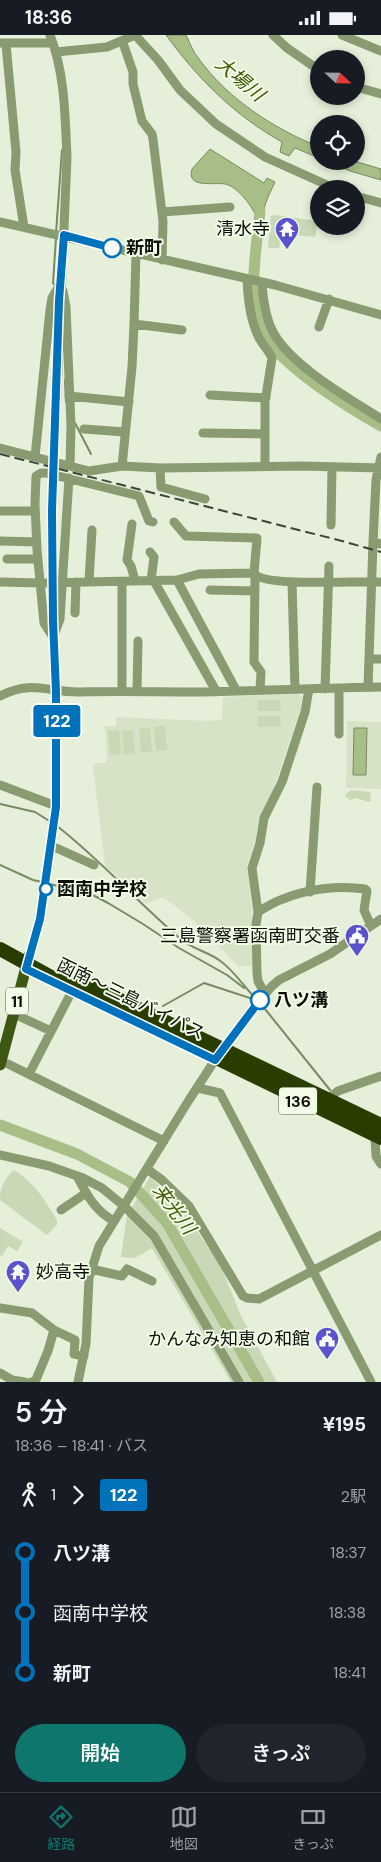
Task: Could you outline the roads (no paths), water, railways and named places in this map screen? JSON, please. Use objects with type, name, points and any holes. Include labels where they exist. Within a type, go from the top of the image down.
[{"type":"highway","name":"函南～三島バイパス","points":[[0,942],[28,963],[72,991],[328,1099],[381,1125]]},
{"type":"highway","points":[[0,949],[90,996],[379,1139]]},
{"type":"highway","name":"函南～三島バイパス","points":[[0,955],[28,963],[220,1055],[379,1139]]},
{"type":"main road","name":"11","points":[[4,1064],[14,1014],[28,963]]},
{"type":"street","points":[[56,52],[107,47],[135,35],[158,60],[180,90],[216,124],[265,157],[316,180]]},
{"type":"street","points":[[273,35],[287,48],[310,64]]},
{"type":"street","points":[[342,35],[381,51]]},
{"type":"street","points":[[24,227],[15,170],[16,152],[3,44],[51,39],[56,52],[65,108],[67,157],[59,301],[52,511],[53,637],[56,691],[56,807],[52,846],[40,919],[28,963]]},
{"type":"street","points":[[124,46],[132,72],[133,85],[142,121],[152,134],[153,139],[162,212],[162,260]]},
{"type":"street","points":[[365,90],[381,95]]},
{"type":"street","points":[[365,199],[381,203]]},
{"type":"street","points":[[162,212],[230,207]]},
{"type":"street","points":[[0,222],[64,235],[136,254],[262,282],[329,299],[381,315]]},
{"type":"street","points":[[122,466],[129,402],[136,254]]},
{"type":"street","points":[[247,279],[253,323],[272,358],[266,397],[265,466]]},
{"type":"street","points":[[262,282],[266,315],[273,332],[284,347],[308,370],[381,419]]},
{"type":"street","points":[[36,457],[50,310],[52,298],[60,284]]},
{"type":"street","points":[[60,284],[66,307],[71,425],[70,465]]},
{"type":"street","points":[[319,327],[329,299]]},
{"type":"street","points":[[134,323],[182,330]]},
{"type":"street","points":[[44,376],[68,377]]},
{"type":"street","points":[[210,395],[266,397]]},
{"type":"street","points":[[69,396],[129,402]]},
{"type":"street","points":[[84,429],[125,432]]},
{"type":"street","points":[[203,433],[265,434]]},
{"type":"street","points":[[0,448],[89,471],[122,466],[160,468],[265,466],[379,468]]},
{"type":"street","points":[[368,687],[370,611],[376,581],[379,468],[381,457]]},
{"type":"street","points":[[331,525],[332,467]]},
{"type":"street","points":[[160,468],[161,487],[206,499]]},
{"type":"street","points":[[53,637],[44,623],[35,511],[36,476],[46,473],[139,496],[149,521],[153,522]]},
{"type":"street","points":[[53,637],[60,619],[69,478]]},
{"type":"street","points":[[0,511],[35,511]]},
{"type":"street","points":[[174,522],[186,536],[257,538],[254,662],[261,672],[260,690]]},
{"type":"street","points":[[132,524],[127,560],[131,566],[135,581]]},
{"type":"street","points":[[89,581],[92,530]]},
{"type":"street","points":[[0,541],[37,542]]},
{"type":"street","points":[[150,552],[154,557],[152,581],[216,691]]},
{"type":"street","points":[[7,559],[38,559]]},
{"type":"street","points":[[326,689],[329,566]]},
{"type":"street","points":[[0,583],[177,580],[199,574],[255,574],[266,579],[292,582],[376,581]]},
{"type":"street","points":[[177,580],[236,691]]},
{"type":"street","points":[[122,581],[122,691]]},
{"type":"street","points":[[74,613],[76,582]]},
{"type":"street","points":[[292,582],[295,689]]},
{"type":"street","points":[[210,590],[255,591]]},
{"type":"street","points":[[370,611],[381,612]]},
{"type":"street","points":[[370,630],[381,630]]},
{"type":"street","points":[[137,691],[138,641]]},
{"type":"street","points":[[370,659],[381,659]]},
{"type":"street","points":[[0,696],[25,687],[44,687],[69,693],[381,687]]},
{"type":"street","points":[[339,688],[339,734]]},
{"type":"street","points":[[263,996],[257,973],[256,925],[258,912],[252,867],[260,843],[264,818],[288,766],[305,713],[309,689]]},
{"type":"street","points":[[0,785],[56,807]]},
{"type":"street","points":[[310,892],[317,787]]},
{"type":"street","points":[[52,846],[94,865]]},
{"type":"street","points":[[258,912],[283,899],[310,892],[347,888],[365,889],[367,891],[364,910],[371,926]]},
{"type":"street","points":[[78,1382],[86,1344],[88,1278],[99,1246],[198,1088],[253,1008],[279,980],[330,954],[381,919]]},
{"type":"street","points":[[29,1074],[72,991]]},
{"type":"street","points":[[14,1014],[51,1031]]},
{"type":"street","points":[[4,1064],[29,1074],[164,1141]]},
{"type":"street","points":[[328,1099],[338,1091],[381,1076]]},
{"type":"street","points":[[198,1088],[220,1093],[371,1382]]},
{"type":"street","points":[[379,1139],[376,1157],[381,1165]]},
{"type":"street","points":[[0,1155],[49,1166],[77,1176],[102,1188],[124,1204],[154,1236],[239,1382]]},
{"type":"street","points":[[146,1171],[162,1180],[189,1206],[243,1295],[247,1298],[259,1299],[381,1235]]},
{"type":"street","points":[[77,1176],[94,1206],[105,1217],[114,1221]]},
{"type":"street","points":[[62,1210],[86,1193]]},
{"type":"street","points":[[91,1269],[122,1276],[127,1269],[152,1281]]},
{"type":"street","points":[[0,1308],[32,1313],[54,1330],[75,1340],[74,1354],[84,1356]]},
{"type":"street","points":[[31,1382],[35,1382],[48,1351],[54,1330]]},
{"type":"street","points":[[0,1373],[12,1380],[25,1382]]},
{"type":"waterway","points":[[56,233],[62,150]]},
{"type":"waterway","points":[[260,210],[254,263],[254,284],[257,314],[264,333],[271,344],[293,367],[338,400],[381,426]]},
{"type":"waterway","points":[[56,238],[53,283],[56,287]]},
{"type":"waterway","points":[[65,380],[66,402]]},
{"type":"waterway","points":[[75,423],[91,454]]},
{"type":"waterway","points":[[0,804],[35,812],[51,822]]},
{"type":"waterway","points":[[57,826],[74,839],[182,940],[215,957],[224,964],[256,999]]},
{"type":"waterway","points":[[0,865],[33,880],[42,882]]},
{"type":"waterway","points":[[49,884],[87,892],[108,903],[179,948],[227,975],[244,988]]},
{"type":"waterway","points":[[163,1006],[204,983],[256,1000]]},
{"type":"waterway","points":[[261,1004],[330,1090]]},
{"type":"waterway","name":"来光川","points":[[0,1125],[77,1154],[130,1182],[167,1223],[259,1382]]},
{"type":"railway","points":[[0,454],[381,552]]},
{"type":"place","name":"新町","points":[[112,248]]},
{"type":"place","name":"清水寺","points":[[287,250]]},
{"type":"place","name":"函南中学校","points":[[46,889]]},
{"type":"place","name":"三島警察署函南町交番","points":[[357,957]]},
{"type":"place","name":"八ツ溝","points":[[260,1000]]},
{"type":"place","name":"妙高寺","points":[[18,1293]]},
{"type":"place","name":"かんなみ知恵の和館","points":[[327,1360]]},
{"type":"water label","name":"大場川","points":[[240,79]]}]
